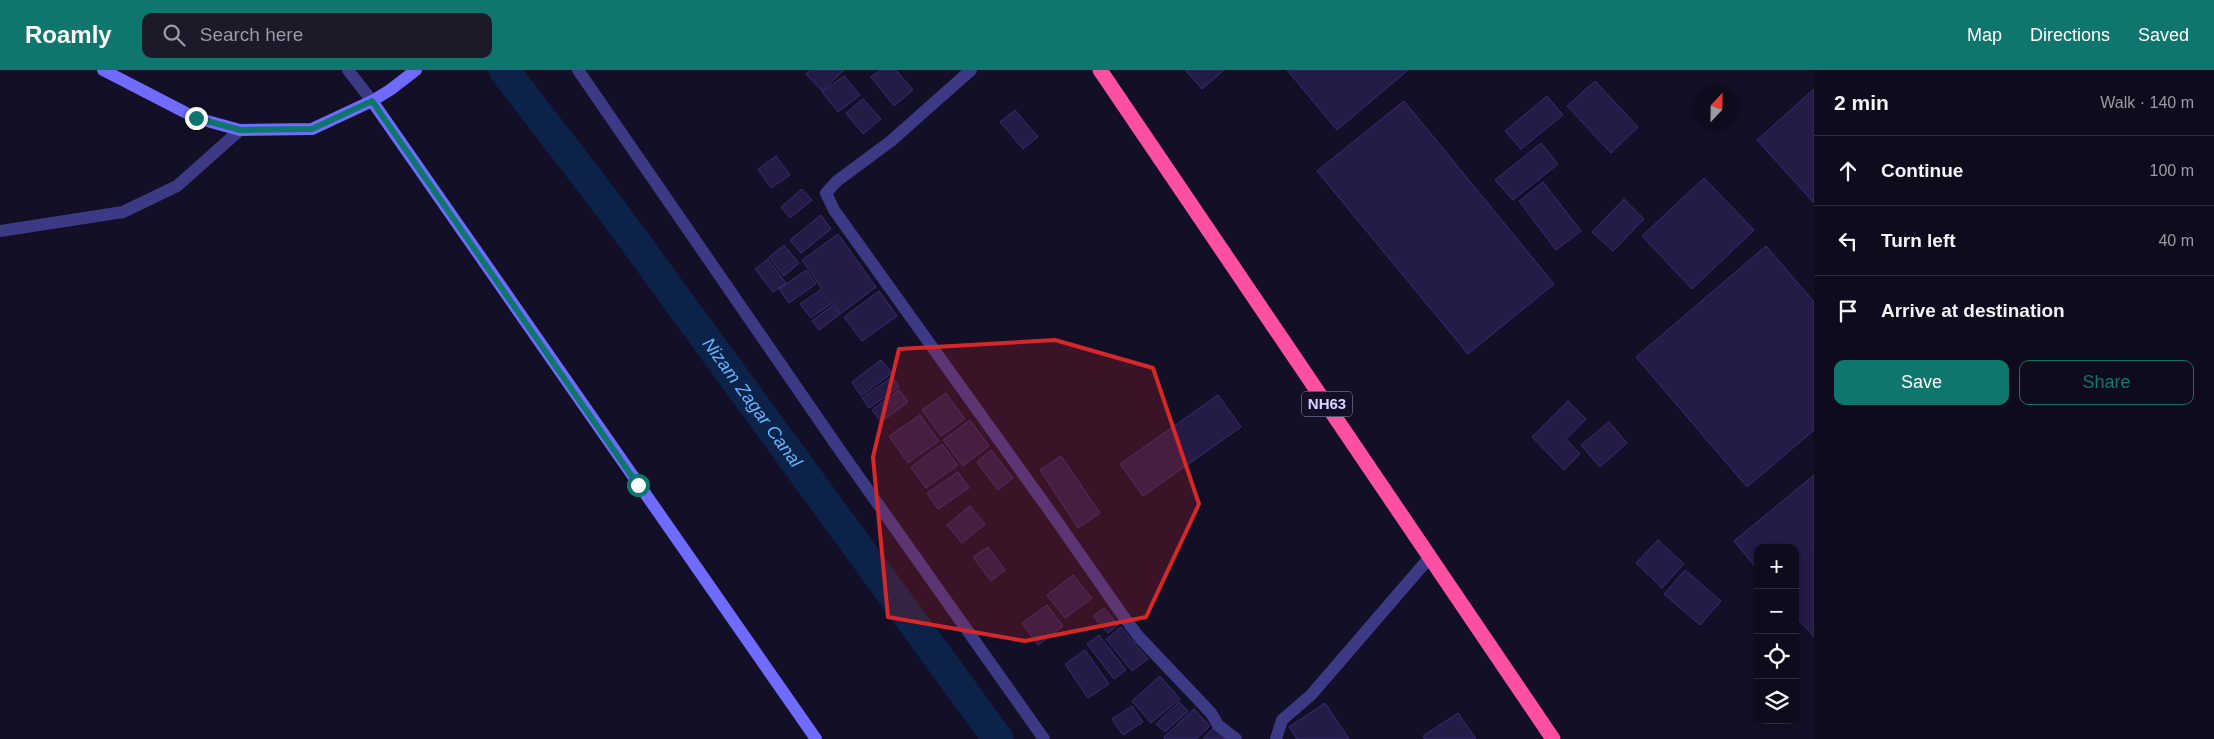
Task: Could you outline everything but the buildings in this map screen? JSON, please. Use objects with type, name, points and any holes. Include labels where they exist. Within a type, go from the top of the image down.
[{"type":"highway","name":"NH63","points":[[1100,70],[1553,739]]},
{"type":"street","points":[[103,70],[196,118],[240,130],[312,129],[372,101],[416,70]]},
{"type":"street","points":[[348,70],[372,101],[816,739]]},
{"type":"street","points":[[578,70],[839,449],[1044,739]]},
{"type":"street","points":[[971,70],[891,141],[837,181],[826,193],[834,210],[1139,637],[1218,724],[1236,739]]},
{"type":"street","points":[[0,232],[123,212],[177,186],[240,130]]},
{"type":"street","points":[[1276,739],[1282,720],[1311,696],[1430,557]]},
{"type":"highlighted area","points":[[1055,340],[1153,368],[1199,504],[1146,617],[1025,641],[888,617],[873,457],[899,349]]},
{"type":"waterway","name":"Nizam Zagar Canal","points":[[504,70],[611,209],[998,739]]},
{"type":"route","points":[[196,118],[240,130],[312,129],[372,101],[638,485]]}]
